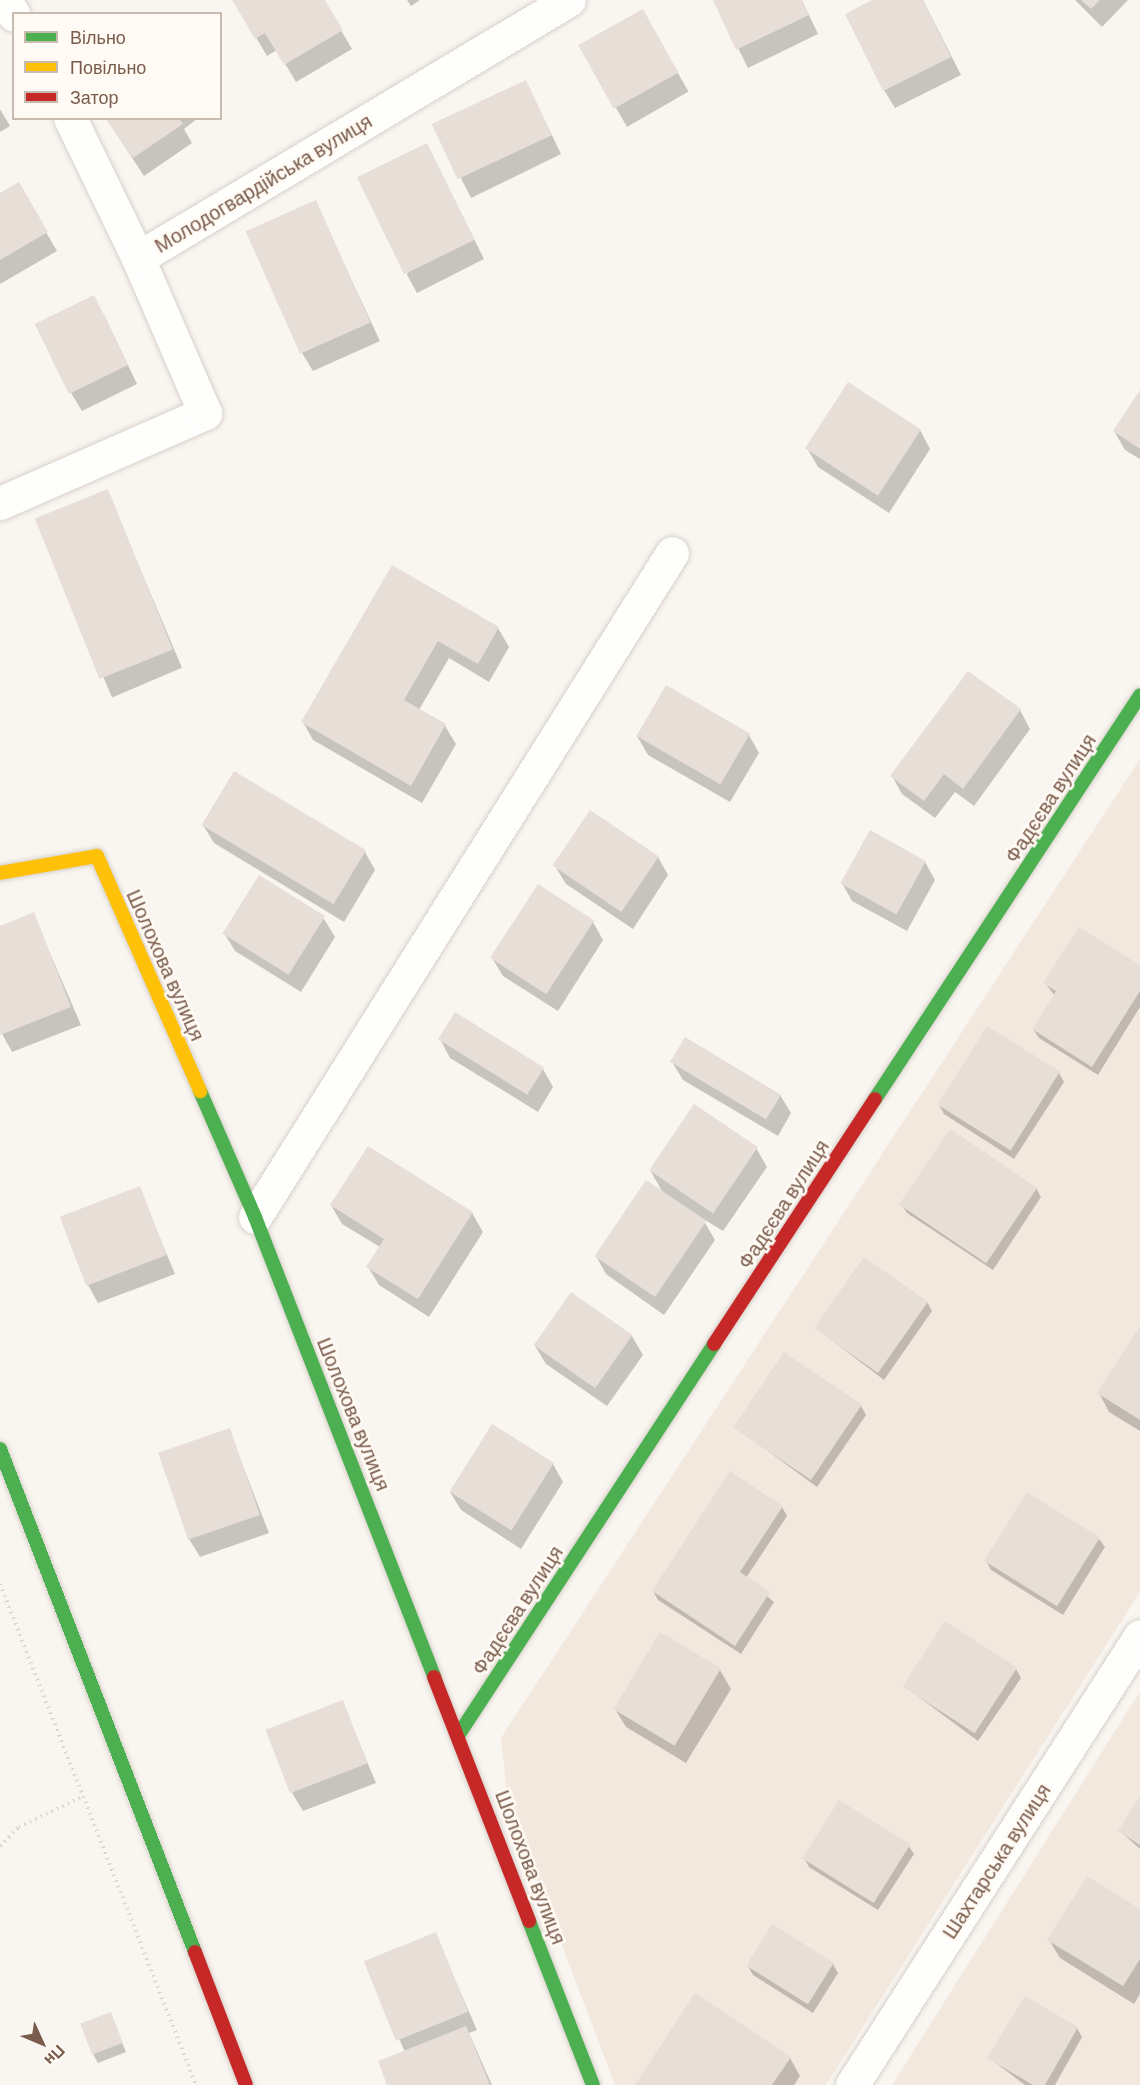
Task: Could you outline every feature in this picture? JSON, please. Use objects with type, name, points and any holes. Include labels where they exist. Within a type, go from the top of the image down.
[{"type":"street","name":"Молодогвардійська вулиця","points":[[0,503],[205,413],[138,258],[569,0]]},
{"type":"street","points":[[71,120],[138,258]]},
{"type":"street","points":[[255,1217],[672,552]]},
{"type":"street","name":"Фадєєва вулиця","points":[[459,1734],[1140,695]]},
{"type":"street","name":"Шолохова вулиця","points":[[0,873],[97,856],[255,1217],[459,1734],[593,2085]]},
{"type":"street","points":[[0,1449],[246,2085]]},
{"type":"street","name":"Шахтарська вулиця","points":[[852,2085],[1140,1636]]},
{"type":"path","points":[[0,1584],[196,2085]]},
{"type":"path","points":[[0,1846],[19,1827],[84,1796]]},
{"type":"shaded area","points":[[1140,759],[1140,1592],[826,2085],[615,2085],[508,1803],[501,1738]]},
{"type":"shaded area","points":[[1140,1692],[1140,2085],[892,2085],[1122,1720]]},
{"type":"building","points":[[232,0],[325,0],[343,30],[284,65],[265,33],[255,39]]},
{"type":"building","points":[[713,0],[802,0],[809,15],[736,50]]},
{"type":"building","points":[[872,0],[923,0],[951,57],[883,91],[845,14]]},
{"type":"building","points":[[1081,0],[1100,0],[1091,9]]},
{"type":"building","points":[[643,9],[678,73],[614,109],[578,45]]},
{"type":"building","points":[[526,80],[552,135],[458,179],[432,124]]},
{"type":"building","points":[[106,120],[180,120],[183,124],[133,158]]},
{"type":"building","points":[[427,143],[474,240],[404,274],[357,177]]},
{"type":"building","points":[[19,182],[48,232],[0,260],[0,193]]},
{"type":"building","points":[[316,200],[371,322],[300,354],[246,231]]},
{"type":"building","points":[[94,295],[128,365],[69,394],[35,324]]},
{"type":"building","points":[[848,382],[921,429],[878,496],[805,448]]},
{"type":"building","points":[[1140,390],[1140,449],[1113,431]]},
{"type":"building","points":[[108,489],[173,649],[100,679],[35,519]]},
{"type":"building","points":[[392,565],[499,627],[478,664],[438,641],[404,700],[446,724],[411,786],[301,722]]},
{"type":"building","points":[[968,671],[1021,709],[963,789],[944,774],[924,801],[890,776]]},
{"type":"building","points":[[666,685],[750,734],[721,785],[636,736]]},
{"type":"building","points":[[234,771],[366,850],[334,904],[202,825]]},
{"type":"building","points":[[590,810],[659,856],[621,912],[553,866]]},
{"type":"building","points":[[870,830],[926,861],[896,914],[840,883]]},
{"type":"building","points":[[259,875],[325,916],[289,975],[222,934]]},
{"type":"building","points":[[538,884],[594,920],[546,994],[490,958]]},
{"type":"building","points":[[34,912],[71,1007],[0,1035],[0,926]]},
{"type":"building","points":[[1079,927],[1140,965],[1140,991],[1092,1067],[1032,1029],[1056,991],[1043,983]]},
{"type":"building","points":[[455,1012],[544,1068],[527,1095],[438,1039]]},
{"type":"building","points":[[987,1026],[1060,1072],[1011,1150],[938,1105]]},
{"type":"building","points":[[685,1037],[781,1095],[766,1120],[670,1062]]},
{"type":"building","points":[[694,1104],[758,1147],[713,1213],[649,1170]]},
{"type":"building","points":[[950,1129],[1037,1188],[986,1263],[899,1204]]},
{"type":"building","points":[[368,1146],[473,1212],[418,1299],[366,1267],[384,1239],[330,1205]]},
{"type":"building","points":[[646,1180],[707,1221],[655,1297],[595,1256]]},
{"type":"building","points":[[140,1186],[167,1255],[86,1286],[60,1217]]},
{"type":"building","points":[[864,1257],[928,1302],[878,1373],[814,1328]]},
{"type":"building","points":[[571,1292],[632,1335],[595,1388],[534,1345]]},
{"type":"building","points":[[1140,1326],[1140,1420],[1097,1393]]},
{"type":"building","points":[[784,1352],[862,1405],[811,1480],[733,1427]]},
{"type":"building","points":[[492,1424],[554,1463],[512,1531],[450,1492]]},
{"type":"building","points":[[230,1428],[260,1515],[188,1540],[158,1453]]},
{"type":"building","points":[[730,1471],[783,1506],[740,1572],[770,1592],[735,1646],[652,1591]]},
{"type":"building","points":[[1027,1492],[1100,1538],[1057,1606],[984,1561]]},
{"type":"building","points":[[945,1621],[1017,1668],[975,1733],[903,1686]]},
{"type":"building","points":[[660,1632],[721,1669],[675,1746],[614,1709]]},
{"type":"building","points":[[343,1700],[367,1763],[290,1793],[266,1730]]},
{"type":"building","points":[[1140,1796],[1140,1845],[1118,1831]]},
{"type":"building","points":[[839,1800],[910,1845],[874,1903],[802,1859]]},
{"type":"building","points":[[1087,1876],[1140,1909],[1140,1959],[1123,1986],[1047,1940]]},
{"type":"building","points":[[772,1924],[834,1963],[808,2004],[746,1966]]},
{"type":"building","points":[[436,1932],[468,2012],[396,2041],[364,1961]]},
{"type":"building","points":[[695,1993],[791,2057],[772,2085],[635,2085]]},
{"type":"building","points":[[1025,1996],[1078,2027],[1045,2085],[1033,2085],[987,2058]]},
{"type":"building","points":[[111,2012],[123,2043],[92,2055],[80,2024]]},
{"type":"building","points":[[466,2026],[490,2085],[387,2085],[378,2061]]},
{"type":"traffic: fast","points":[[875,1099],[1140,695]]},
{"type":"traffic: fast","points":[[200,1091],[255,1217],[434,1677]]},
{"type":"traffic: fast","points":[[459,1734],[714,1344]]},
{"type":"traffic: fast","points":[[0,1449],[195,1952]]},
{"type":"traffic: fast","points":[[529,1921],[593,2085]]},
{"type":"traffic: slow","points":[[0,873],[97,856],[200,1091]]},
{"type":"traffic: jam","points":[[714,1344],[875,1099]]},
{"type":"traffic: jam","points":[[434,1677],[529,1921]]},
{"type":"traffic: jam","points":[[195,1952],[246,2085]]}]
